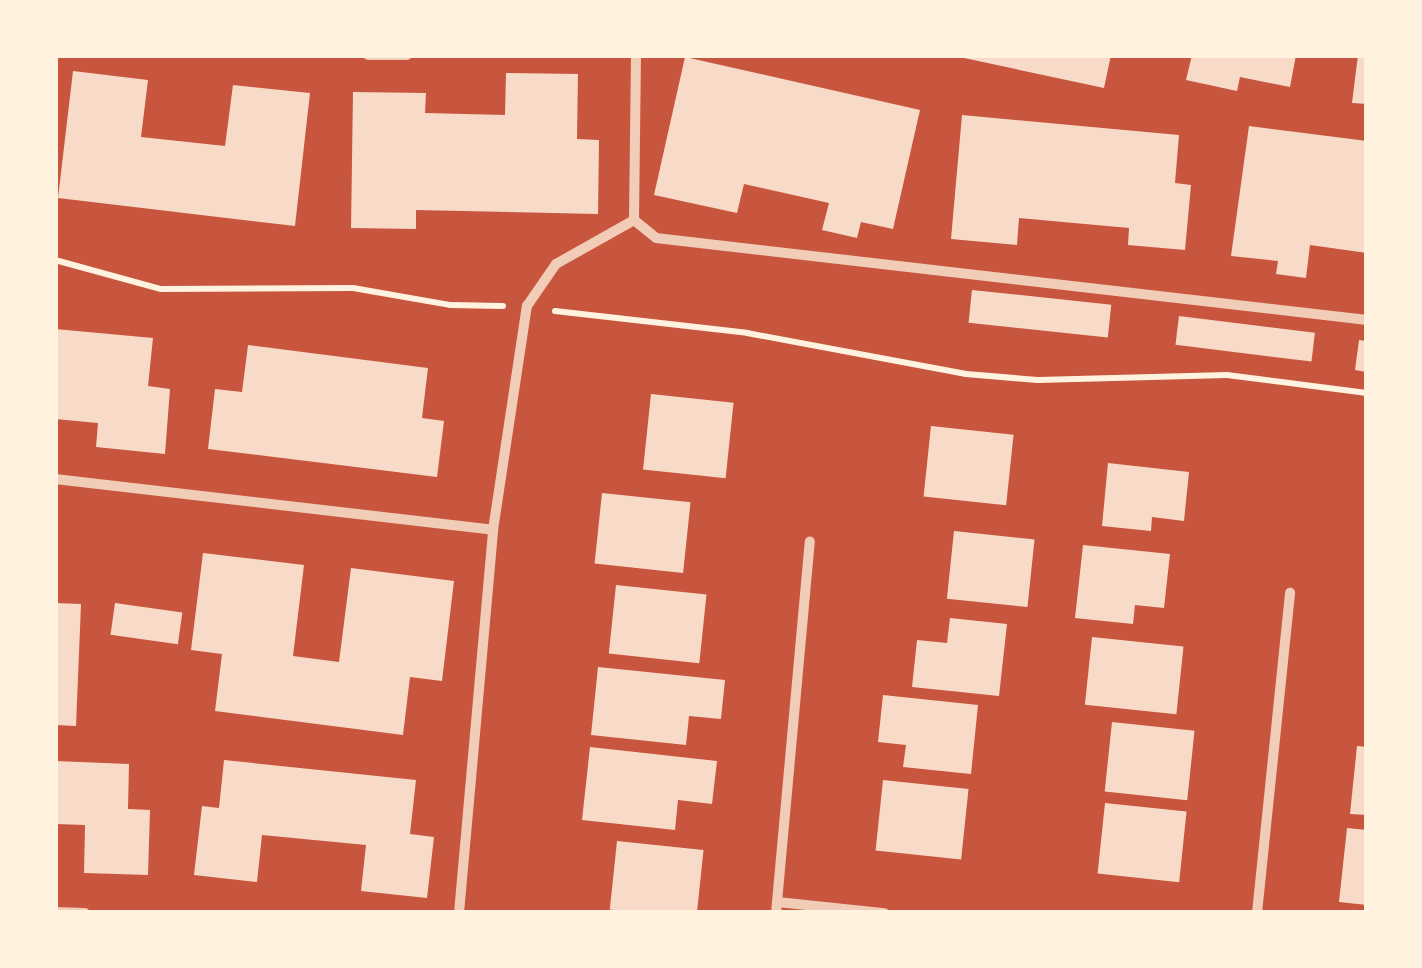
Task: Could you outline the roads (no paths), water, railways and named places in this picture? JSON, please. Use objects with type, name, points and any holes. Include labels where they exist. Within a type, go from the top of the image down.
[{"type":"street","points":[[368,55],[407,55]]},
{"type":"street","points":[[634,220],[636,55]]},
{"type":"street","points":[[458,913],[494,530],[528,306],[556,264],[634,220]]},
{"type":"street","points":[[634,220],[656,238],[1367,320]]},
{"type":"street","points":[[55,479],[494,530]]},
{"type":"street","points":[[810,542],[776,907],[884,913]]},
{"type":"street","points":[[1257,913],[1290,593]]},
{"type":"street","points":[[55,912],[86,913]]}]
